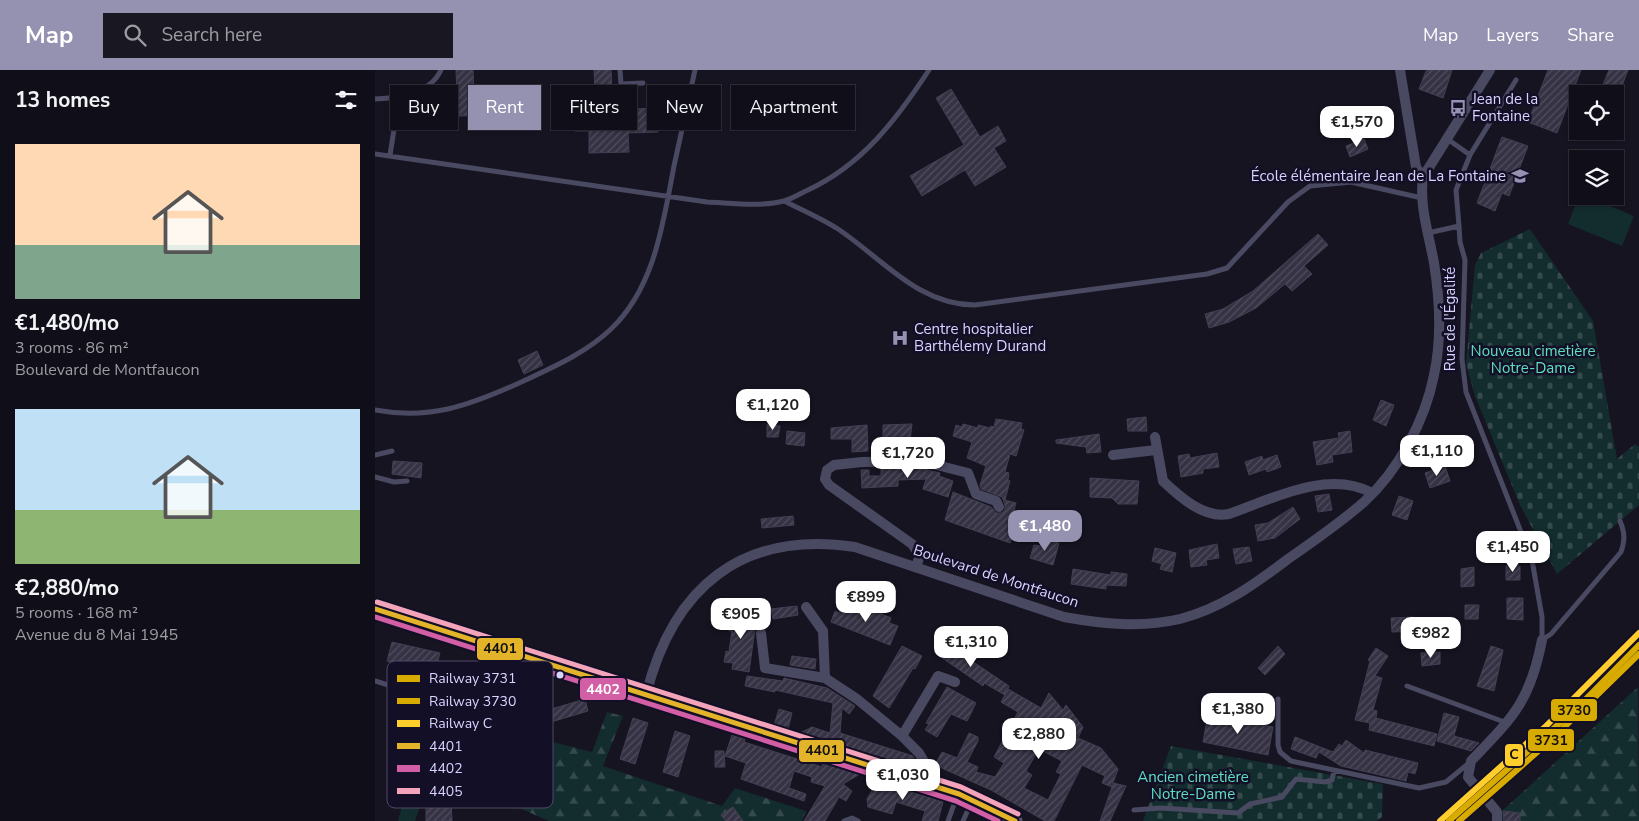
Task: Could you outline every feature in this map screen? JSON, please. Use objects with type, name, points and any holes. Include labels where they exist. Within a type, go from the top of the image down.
[{"type":"main road","points":[[375,609],[539,661]]},
{"type":"main road","points":[[553,665],[965,796],[1015,821]]},
{"type":"street","points":[[1400,70],[1416,167],[1423,177],[1490,70]]},
{"type":"street","name":"Boulevard de Montfaucon","points":[[646,695],[654,663],[670,630],[686,605],[722,572],[743,559],[769,549],[796,544],[825,543],[855,547],[1064,616],[1102,623],[1149,624],[1180,618],[1233,598],[1338,523],[1372,493],[1393,469],[1410,441],[1425,406],[1434,376],[1440,314],[1422,198],[1423,177]]},
{"type":"street","points":[[1155,437],[1163,480],[1200,510],[1210,514],[1219,516],[1229,514],[1301,487],[1348,485],[1360,487],[1372,493]]},
{"type":"street","points":[[1113,454],[1156,450]]},
{"type":"street","points":[[916,566],[920,556],[912,544],[829,485],[825,479],[827,470],[834,466],[888,461],[932,462],[968,473],[976,494],[995,501],[999,507]]},
{"type":"street","points":[[806,607],[823,631],[825,678]]},
{"type":"street","points":[[761,633],[765,668],[825,678],[857,699],[902,736],[919,753],[927,765],[921,782]]},
{"type":"street","name":"Rue de l'Égalité","points":[[1471,761],[1508,723],[1529,691],[1542,640]]},
{"type":"street","points":[[902,736],[938,676],[955,682]]},
{"type":"street","points":[[1471,761],[1468,777],[1497,812],[1497,821]]},
{"type":"lane","points":[[430,85],[441,70]]},
{"type":"lane","points":[[620,70],[621,84],[643,83]]},
{"type":"lane","points":[[375,410],[410,415],[463,407],[560,364],[589,346],[611,329],[630,307],[647,278],[669,196],[695,70]]},
{"type":"lane","points":[[375,154],[669,196],[744,204],[784,201],[823,183],[866,152],[889,126],[929,70]]},
{"type":"lane","name":"Rue de l'Égalité","points":[[1517,80],[1469,155],[1456,190],[1460,242],[1465,260],[1462,359],[1466,392],[1532,560],[1542,617],[1542,640]]},
{"type":"lane","points":[[375,99],[390,98]]},
{"type":"lane","points":[[390,155],[394,130]]},
{"type":"lane","points":[[1446,138],[1469,155]]},
{"type":"lane","points":[[784,201],[837,229],[913,286],[939,301],[958,305],[975,305],[1207,274],[1227,268],[1288,202],[1310,186],[1351,182],[1395,194],[1422,198]]},
{"type":"lane","points":[[1427,233],[1459,226]]},
{"type":"lane","points":[[375,455],[392,451]]},
{"type":"lane","points":[[375,477],[394,482],[407,482]]},
{"type":"lane","points":[[1542,640],[1551,634],[1621,552],[1625,532],[1620,522]]},
{"type":"lane","points":[[375,681],[387,685]]},
{"type":"lane","points":[[1407,686],[1508,723]]},
{"type":"lane","points":[[1278,699],[1280,752],[1291,761],[1419,788],[1446,782],[1471,761]]},
{"type":"lane","points":[[1134,810],[1161,808],[1238,813],[1250,804],[1282,797],[1296,779],[1325,782],[1332,780],[1334,771]]},
{"type":"lane","points":[[948,821],[965,796]]},
{"type":"lane","points":[[963,821],[965,796]]},
{"type":"lane","points":[[844,821],[852,818],[857,821]]},
{"type":"green space","points":[[1575,205],[1608,205],[1634,216],[1622,246],[1568,224]]},
{"type":"green space","name":"Nouveau cimetière Notre-Dame","points":[[1530,229],[1593,321],[1617,459],[1635,444],[1639,447],[1639,505],[1557,574],[1520,505],[1475,396],[1466,364],[1475,265],[1481,253]]},
{"type":"green space","points":[[1638,687],[1639,821],[1501,821],[1502,811]]},
{"type":"green space","points":[[607,712],[623,716],[603,766],[722,806],[735,788],[806,811],[802,821],[549,821],[519,808],[553,808],[553,742],[592,752]]},
{"type":"green space","name":"Ancien cimetière Notre-Dame","points":[[1171,746],[1383,784],[1382,817],[1377,821],[1143,821]]},
{"type":"green space","points":[[402,808],[419,808],[415,821],[398,821]]},
{"type":"building","points":[[456,70],[473,70],[474,85],[468,85],[468,116],[458,116]]},
{"type":"building","points":[[594,70],[611,70],[612,85],[595,85]]},
{"type":"building","points":[[1452,70],[1443,98],[1419,89],[1426,71]]},
{"type":"building","points":[[1548,70],[1581,70],[1575,85],[1569,85],[1569,102],[1557,133],[1528,122]]},
{"type":"building","points":[[1609,70],[1628,70],[1622,85],[1603,85]]},
{"type":"building","points":[[951,89],[980,137],[998,126],[1006,141],[994,148],[1006,167],[975,186],[965,170],[922,196],[910,176],[964,145],[936,98]]},
{"type":"building","points":[[647,108],[647,130],[658,130],[658,132],[628,133],[629,152],[589,153],[589,131],[575,131],[637,130],[637,109]]},
{"type":"building","points":[[1502,137],[1528,146],[1509,196],[1502,193],[1495,211],[1477,203]]},
{"type":"building","points":[[1364,139],[1368,149],[1350,157],[1346,146]]},
{"type":"building","points":[[1318,234],[1328,245],[1304,266],[1312,274],[1292,291],[1285,284],[1256,308],[1229,322],[1209,328],[1205,314],[1223,309],[1253,291]]},
{"type":"building","points":[[537,351],[543,365],[524,374],[518,360]]},
{"type":"building","points":[[1381,400],[1394,405],[1386,426],[1373,420]]},
{"type":"building","points":[[1146,417],[1147,431],[1128,431],[1127,419]]},
{"type":"building","points":[[996,419],[1022,423],[1021,429],[1024,430],[1016,456],[1010,454],[1005,472],[1009,473],[1008,480],[1010,481],[1005,500],[1016,503],[1013,514],[1030,520],[1024,541],[1012,537],[1010,543],[945,520],[953,492],[991,507],[996,513],[1002,513],[1005,510],[1002,497],[981,489],[980,485],[986,466],[967,458],[972,442],[953,436],[956,425],[962,427],[963,424],[978,428],[978,425],[990,428],[991,426],[994,427]]},
{"type":"building","points":[[767,424],[780,426],[778,437],[767,437]]},
{"type":"building","points":[[912,424],[910,440],[883,441],[883,425]]},
{"type":"building","points":[[867,425],[868,451],[852,452],[852,439],[831,439],[831,428]]},
{"type":"building","points":[[787,431],[805,433],[804,446],[786,444]]},
{"type":"building","points":[[1350,431],[1352,452],[1332,455],[1333,462],[1317,465],[1313,442],[1339,438],[1338,433]]},
{"type":"building","points":[[1099,434],[1101,452],[1087,453],[1086,447],[1056,443],[1056,440]]},
{"type":"building","points":[[1217,453],[1219,467],[1203,469],[1203,473],[1181,477],[1178,456],[1189,454],[1190,458]]},
{"type":"building","points":[[1277,455],[1281,467],[1267,472],[1266,469],[1249,475],[1245,462],[1262,456],[1263,460]]},
{"type":"building","points":[[393,461],[422,463],[421,478],[392,474]]},
{"type":"building","points":[[1445,466],[1450,481],[1430,488],[1425,473]]},
{"type":"building","points":[[920,468],[940,473],[939,476],[953,481],[948,497],[923,489],[926,479],[898,480],[898,486],[862,488],[861,470],[869,470],[869,476],[881,476],[881,469]]},
{"type":"building","points":[[1090,478],[1139,481],[1137,504],[1118,504],[1112,498],[1090,497]]},
{"type":"building","points":[[1329,494],[1332,510],[1318,512],[1315,496]]},
{"type":"building","points":[[1399,496],[1413,501],[1407,520],[1392,515]]},
{"type":"building","points":[[1293,507],[1300,519],[1275,538],[1258,541],[1255,525],[1268,523]]},
{"type":"building","points":[[793,516],[794,525],[762,528],[761,519]]},
{"type":"building","points":[[1042,538],[1059,543],[1053,565],[1030,558],[1034,545],[1040,546]]},
{"type":"building","points":[[1217,544],[1219,558],[1206,560],[1207,565],[1191,567],[1189,550]]},
{"type":"building","points":[[1249,547],[1252,561],[1236,564],[1233,549]]},
{"type":"building","points":[[1155,548],[1176,553],[1172,572],[1160,569],[1162,564],[1152,561]]},
{"type":"building","points":[[1506,566],[1520,566],[1520,580],[1506,580]]},
{"type":"building","points":[[1474,567],[1474,586],[1461,587],[1461,569]]},
{"type":"building","points":[[1073,569],[1111,575],[1111,572],[1127,574],[1126,586],[1106,585],[1106,589],[1071,584]]},
{"type":"building","points":[[1507,598],[1523,598],[1523,620],[1507,619]]},
{"type":"building","points":[[843,604],[853,609],[855,604],[862,605],[891,618],[889,623],[898,626],[890,645],[831,622],[835,611],[839,613]]},
{"type":"building","points":[[1465,605],[1479,605],[1478,619],[1465,619]]},
{"type":"building","points":[[797,606],[798,615],[773,619],[771,609]]},
{"type":"building","points":[[732,610],[757,614],[749,672],[732,669],[733,663],[724,662],[726,651],[729,652]]},
{"type":"building","points":[[1414,617],[1415,631],[1392,632],[1391,618]]},
{"type":"building","points":[[942,641],[1009,686],[1005,695],[984,683],[983,686],[935,653]]},
{"type":"building","points":[[392,642],[440,653],[438,661],[387,661]]},
{"type":"building","points":[[902,646],[922,656],[889,708],[873,696]]},
{"type":"building","points":[[1278,646],[1285,654],[1265,675],[1258,668]]},
{"type":"building","points":[[1491,646],[1503,650],[1494,691],[1477,686]]},
{"type":"building","points":[[1376,648],[1388,656],[1375,676],[1382,678],[1373,710],[1377,711],[1376,718],[1437,734],[1434,746],[1369,730],[1370,723],[1355,720],[1370,661],[1368,660]]},
{"type":"building","points":[[1440,652],[1440,664],[1422,666],[1421,653]]},
{"type":"building","points":[[792,656],[816,659],[815,669],[790,665]]},
{"type":"building","points":[[747,676],[783,681],[784,678],[827,688],[855,706],[849,714],[842,708],[840,733],[913,756],[918,768],[915,770],[800,733],[812,727],[830,733],[833,703],[775,690],[775,692],[745,686]]},
{"type":"building","points":[[947,687],[976,703],[967,721],[951,714],[937,737],[925,730],[929,724],[926,723]]},
{"type":"building","points":[[1008,689],[1041,708],[1049,693],[1063,710],[1066,705],[1083,727],[1078,738],[1101,748],[1118,769],[1113,783],[1126,786],[1110,821],[1100,821],[1112,787],[1102,783],[1105,776],[1082,765],[1054,821],[1045,821],[991,790],[935,765],[942,752],[957,758],[969,733],[978,737],[978,741],[967,762],[978,767],[976,772],[995,777],[1004,763],[994,757],[1018,712],[1001,702]],"holes":[[[1039,749],[1062,761],[1056,772],[1061,774],[1048,800],[1024,788],[1032,775],[1026,771]]]},
{"type":"building","points":[[585,699],[588,711],[553,721],[553,709]]},
{"type":"building","points":[[779,709],[792,713],[788,729],[774,725]]},
{"type":"building","points":[[1444,713],[1459,717],[1454,736],[1479,743],[1471,751],[1437,741]]},
{"type":"building","points":[[1208,715],[1273,727],[1268,755],[1203,742]]},
{"type":"building","points":[[633,718],[648,723],[635,764],[620,759]]},
{"type":"building","points":[[675,731],[690,736],[678,777],[663,772]]},
{"type":"building","points":[[732,735],[745,739],[744,742],[822,767],[824,761],[860,774],[843,784],[852,791],[846,801],[839,797],[825,821],[804,821],[825,786],[811,782],[812,777],[794,771],[789,788],[806,794],[804,801],[741,779],[746,763],[725,756]]},
{"type":"building","points":[[1295,737],[1333,752],[1339,744],[1342,746],[1346,740],[1364,753],[1365,750],[1418,763],[1415,774],[1408,772],[1406,781],[1341,766],[1319,752],[1316,758],[1291,749]]},
{"type":"building","points":[[715,751],[724,751],[725,767],[715,767]]},
{"type":"building","points":[[879,779],[887,781],[887,784],[943,802],[938,821],[922,821],[925,811],[896,802],[892,814],[868,807],[867,799]]},
{"type":"building","points":[[733,807],[743,821],[726,821],[721,815]]},
{"type":"building","points":[[426,808],[451,808],[452,821],[426,821]]},
{"type":"building","points":[[1503,811],[1520,813],[1520,821],[1504,821]]},
{"type":"rail line","name":"C","points":[[1440,821],[1545,727],[1639,633]]},
{"type":"rail line","name":"3730","points":[[1449,821],[1579,706],[1639,645]]},
{"type":"rail line","name":"3731","points":[[1459,821],[1552,739],[1639,654]]},
{"type":"transit line","name":"4405","points":[[377,602],[961,787],[1018,814]]},
{"type":"transit line","name":"4401","points":[[375,609],[539,661]]},
{"type":"transit line","name":"4402","points":[[375,617],[514,661]]},
{"type":"transit line","name":"4401","points":[[553,665],[959,794],[1015,821]]},
{"type":"transit line","name":"4402","points":[[553,673],[956,801],[998,821]]},
{"type":"place","name":"Jean de la Fontaine","points":[[1458,108]]},
{"type":"place","name":"École élémentaire Jean de La Fontaine","points":[[1520,176]]},
{"type":"place","name":"Centre hospitalier Barthélemy Durand","points":[[900,338]]}]
